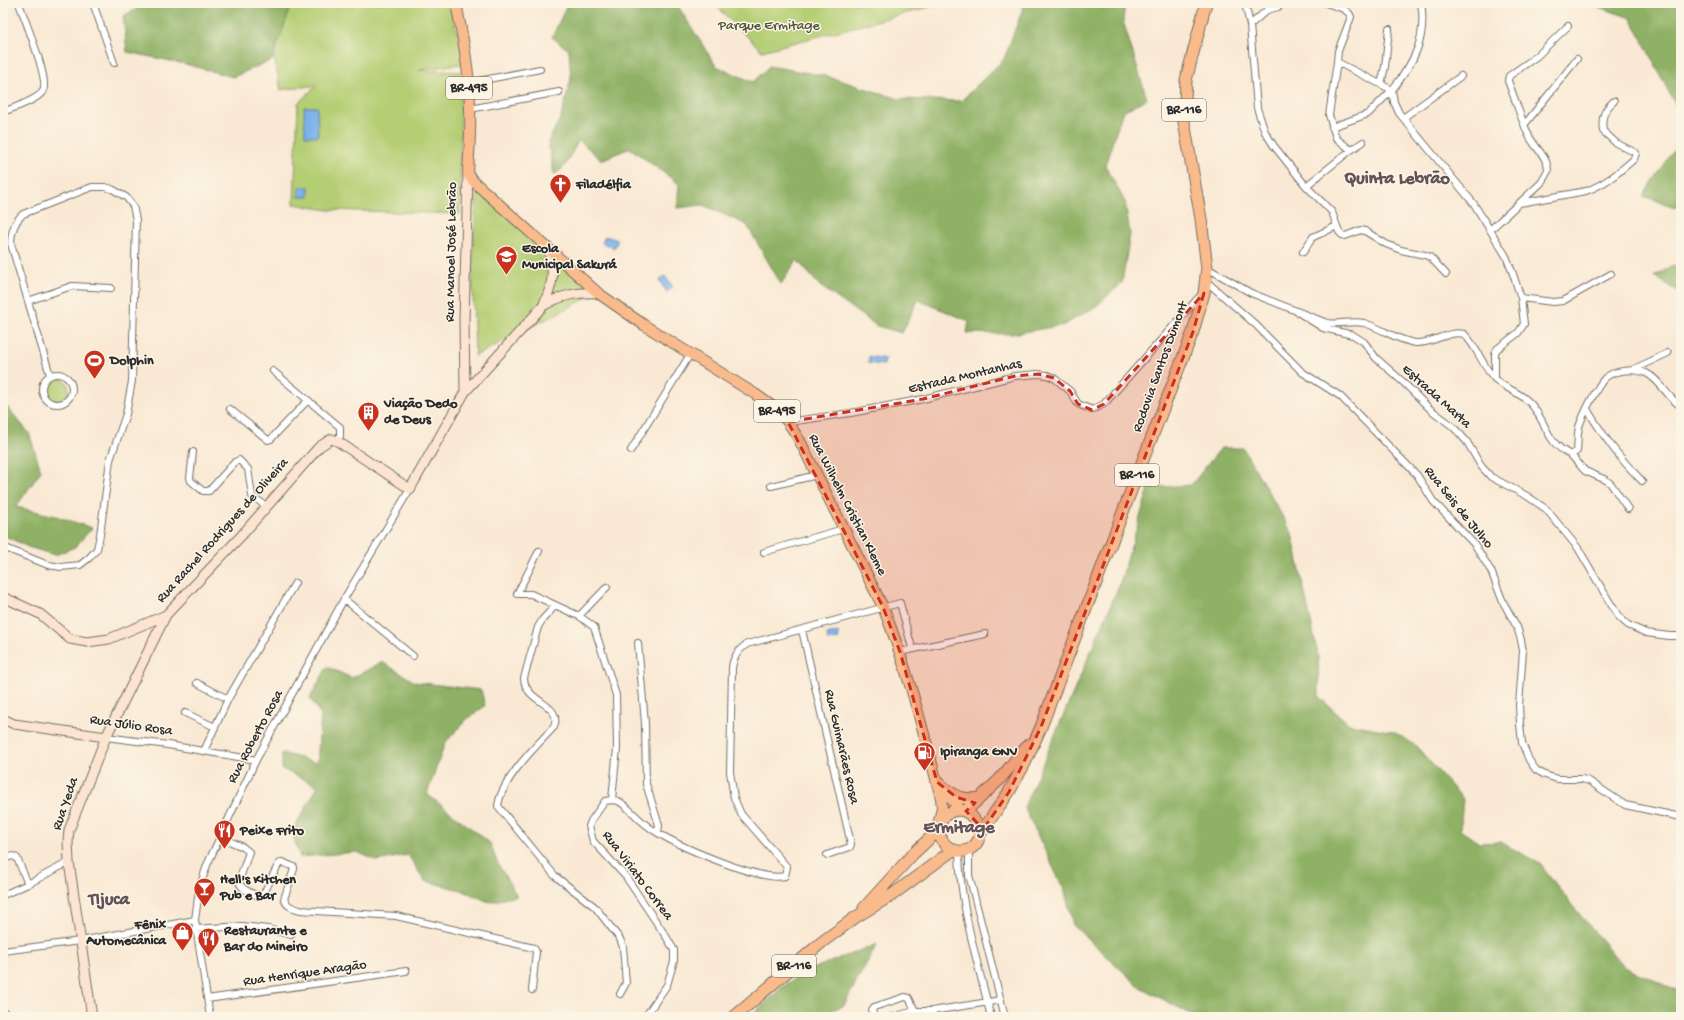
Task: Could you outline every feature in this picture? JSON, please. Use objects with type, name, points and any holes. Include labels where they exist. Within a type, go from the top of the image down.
[{"type":"highway","name":"Rodovia Santos Dumont","points":[[1041,727],[1134,483],[1194,332],[1204,292],[1207,268],[1201,219],[1185,129],[1184,106],[1186,80],[1206,3]]},
{"type":"highway","name":"BR-116","points":[[856,917],[913,854],[931,837],[946,814],[956,810],[963,810],[980,798],[999,780],[1041,727]]},
{"type":"highway","name":"BR-116","points":[[734,1017],[822,942],[856,917],[960,851],[974,846],[980,834],[1009,792],[1025,763],[1041,727]]},
{"type":"highway","points":[[937,782],[956,797],[963,799],[980,798]]},
{"type":"highway","points":[[963,810],[970,814],[979,825],[980,834]]},
{"type":"highway","points":[[938,827],[939,834],[943,842],[960,851]]},
{"type":"main road","name":"Rua Manoel José Lebrão","points":[[456,3],[468,83],[470,109],[468,174]]},
{"type":"main road","name":"Rua Wilhelm Cristian Kleme","points":[[468,174],[473,181],[598,293],[755,394],[772,406],[788,422],[803,447],[882,607],[900,652],[925,735],[937,782]]},
{"type":"main road","name":"BR-495","points":[[937,782],[963,810]]},
{"type":"main road","name":"BR-495","points":[[937,782],[942,808],[938,827]]},
{"type":"street","points":[[3,112],[35,98],[44,90],[45,81],[43,73],[19,3]]},
{"type":"street","points":[[93,3],[114,63]]},
{"type":"street","points":[[1245,3],[1250,25],[1255,88],[1261,121],[1265,132],[1274,146],[1306,186],[1332,212],[1338,232],[1342,235],[1345,236],[1361,230],[1401,250],[1430,257],[1446,274]]},
{"type":"street","points":[[1326,3],[1346,10],[1350,17],[1338,51],[1329,115],[1336,138],[1351,150]]},
{"type":"street","points":[[1332,127],[1368,114],[1392,90],[1414,58],[1418,48],[1423,15],[1420,3]]},
{"type":"street","points":[[1250,25],[1267,10],[1278,7]]},
{"type":"street","points":[[1490,230],[1541,183],[1548,171],[1546,161],[1530,138],[1508,81],[1509,76],[1537,56],[1568,26]]},
{"type":"street","points":[[1381,84],[1385,67],[1389,30]]},
{"type":"street","points":[[1525,124],[1578,59]]},
{"type":"street","points":[[1337,62],[1392,90]]},
{"type":"street","points":[[468,83],[540,68]]},
{"type":"street","points":[[1403,118],[1461,76]]},
{"type":"street","points":[[1392,90],[1394,102],[1403,118],[1462,187],[1474,204],[1506,256],[1522,298],[1524,324],[1518,333],[1495,353],[1495,379]]},
{"type":"street","points":[[470,109],[559,92]]},
{"type":"street","points":[[1519,204],[1591,189],[1607,182],[1634,159],[1636,154],[1616,142],[1603,131],[1603,114],[1614,101]]},
{"type":"street","points":[[1306,186],[1363,142]]},
{"type":"street","name":"Rua Manoel José Lebrão","points":[[465,392],[464,320],[468,174]]},
{"type":"street","points":[[3,547],[48,565],[62,567],[80,565],[89,558],[96,549],[101,529],[110,460],[126,414],[132,381],[136,220],[133,206],[126,197],[112,189],[92,187],[23,214],[18,219],[11,235],[11,244],[50,375]]},
{"type":"street","points":[[1302,252],[1313,237],[1337,226]]},
{"type":"street","points":[[544,306],[552,285],[553,267],[549,250]]},
{"type":"street","points":[[1207,268],[1251,293],[1327,323],[1365,323],[1411,342],[1428,342],[1455,333],[1464,334],[1487,370],[1495,379],[1523,396],[1531,403],[1548,435],[1565,452],[1571,455],[1585,471],[1606,480],[1611,484],[1628,509]]},
{"type":"street","points":[[1522,298],[1553,302],[1563,301],[1611,274]]},
{"type":"street","name":"Rua Seis de Julho","points":[[1206,281],[1256,325],[1302,372],[1340,396],[1417,475],[1439,508],[1448,515],[1475,545],[1491,571],[1503,602],[1521,640],[1523,651],[1519,705],[1522,743],[1529,760],[1536,770],[1545,776],[1557,779],[1582,779],[1589,781],[1625,805],[1681,817]]},
{"type":"street","points":[[28,301],[72,286],[111,288]]},
{"type":"street","name":"Estrada Montanhas","points":[[788,422],[851,413],[916,401],[1015,376],[1038,374],[1047,375],[1054,378],[1070,391],[1078,404],[1092,410],[1104,404],[1204,292]]},
{"type":"street","points":[[274,371],[340,426],[340,436],[337,441],[410,489],[465,392],[544,306],[557,298],[574,294],[598,293]]},
{"type":"street","name":"Estrada Marta","points":[[1296,311],[1323,328],[1360,338],[1376,358],[1430,409],[1452,425],[1467,442],[1481,466],[1491,477],[1527,496],[1546,510],[1578,548],[1619,617],[1628,625],[1646,633],[1681,636]]},
{"type":"street","points":[[1571,455],[1577,451],[1579,428],[1587,409],[1605,378],[1610,375],[1632,370],[1668,352]]},
{"type":"street","points":[[631,450],[691,353]]},
{"type":"street","points":[[1632,370],[1640,371],[1650,376],[1674,402],[1681,406]]},
{"type":"street","points":[[61,374],[70,380],[72,392],[68,400],[63,403],[54,404],[45,400],[43,396],[43,382],[50,375],[61,374]]},
{"type":"street","points":[[230,409],[268,440],[271,439],[308,400]]},
{"type":"street","points":[[1587,409],[1605,440],[1624,463],[1642,481]]},
{"type":"street","name":"Rua Rachel Rodrigues de Oliveira","points":[[3,597],[40,614],[70,639],[87,642],[109,639],[166,615],[241,536],[319,447],[328,440],[332,439],[337,441]]},
{"type":"street","points":[[193,452],[190,478],[191,481],[203,491],[210,491],[235,462],[239,460],[248,469],[252,496],[266,506]]},
{"type":"street","points":[[771,486],[817,475]]},
{"type":"street","name":"Rua Roberto Rosa","points":[[210,1017],[195,929],[199,890],[207,865],[256,760],[344,599],[410,489]]},
{"type":"street","points":[[764,552],[843,529]]},
{"type":"street","points":[[539,551],[517,594],[531,594],[579,616],[594,627],[615,687],[617,748],[612,800],[619,801],[641,822],[658,834],[705,857],[755,873],[779,878],[785,876],[787,867],[742,814],[734,798],[730,772],[732,662],[736,654],[747,644],[901,603],[912,648]]},
{"type":"street","points":[[204,751],[214,726],[228,699],[295,583]]},
{"type":"street","points":[[579,616],[607,587]]},
{"type":"street","points":[[344,599],[413,656]]},
{"type":"street","points":[[555,606],[538,627],[524,678],[525,686],[529,693],[554,712],[554,727],[516,768],[499,800],[498,806],[555,876],[595,907],[620,939],[623,947],[626,983],[620,994]]},
{"type":"street","name":"Rua Yeda","points":[[92,1017],[69,862],[69,830],[106,737],[166,615]]},
{"type":"street","name":"Rua Guimarães Rosa","points":[[802,630],[851,844],[850,847],[827,855]]},
{"type":"street","points":[[900,652],[912,648],[985,634]]},
{"type":"street","points":[[638,643],[645,723],[646,784],[659,825],[658,834]]},
{"type":"street","points":[[197,683],[228,699]]},
{"type":"street","points":[[185,713],[214,726]]},
{"type":"street","name":"Rua Júlio Rosa","points":[[3,719],[14,724],[168,745],[256,760]]},
{"type":"street","name":"Rua Viriato Correa","points":[[612,800],[605,801],[591,821],[589,826],[593,841],[626,876],[674,950],[674,962],[667,985],[645,1017]]},
{"type":"street","points":[[220,837],[243,847],[249,852],[238,881],[239,885],[258,896],[264,894],[278,865],[282,862],[294,867],[284,899],[285,903],[291,907],[300,910],[396,916],[534,948],[536,952],[532,990]]},
{"type":"street","points":[[960,851],[969,875],[1005,1017]]},
{"type":"street","points":[[960,851],[959,869],[972,940],[992,1017]]},
{"type":"street","points":[[3,860],[11,856],[15,857],[28,884]]},
{"type":"street","points":[[3,895],[28,884],[69,862]]},
{"type":"street","points":[[3,952],[80,941],[195,920]]},
{"type":"street","points":[[195,929],[242,926],[268,929],[291,935]]},
{"type":"street","name":"Rua Henrique Aragão","points":[[207,1000],[406,971]]},
{"type":"street","points":[[874,1017],[872,1008],[905,997],[909,998],[914,1011]]},
{"type":"street","points":[[892,1017],[914,1011],[932,1012],[1001,1000]]},
{"type":"street","points":[[3,1013],[7,1017]]},
{"type":"highlighted area","points":[[1204,293],[1193,332],[1041,727],[1009,792],[980,834],[979,825],[966,811],[975,803],[956,797],[937,782],[900,652],[883,607],[788,422],[923,399],[1015,376],[1038,374],[1054,378],[1070,391],[1078,404],[1092,410],[1104,404]]},
{"type":"green space","points":[[148,3],[292,3],[272,60],[233,77],[185,64],[127,52],[123,16]]},
{"type":"green space","points":[[262,3],[449,3],[466,63],[419,70],[461,72],[460,214],[328,210],[294,204],[298,103],[317,85],[281,90]]},
{"type":"green space","points":[[568,3],[676,3],[716,66],[753,82],[769,66],[826,76],[899,99],[961,101],[1004,59],[1025,3],[1125,3],[1123,21],[1147,99],[1123,111],[1105,165],[1125,202],[1130,234],[1122,283],[1095,307],[1064,325],[1012,334],[967,333],[969,321],[918,300],[902,333],[877,326],[820,286],[797,260],[781,284],[747,225],[703,205],[677,208],[679,184],[630,148],[601,160],[579,140],[564,167],[554,175],[548,142],[561,117],[571,79],[569,50],[552,37]]},
{"type":"green space","name":"Parque Ermitage","points":[[713,3],[945,3],[762,51]]},
{"type":"green space","points":[[1587,3],[1681,3],[1681,116],[1631,18]]},
{"type":"green space","points":[[1681,140],[1681,209],[1643,196]]},
{"type":"green space","name":"Escola Municipal Sakurá","points":[[477,185],[524,227],[602,290],[475,356],[472,267]]},
{"type":"green space","points":[[1681,262],[1681,294],[1654,276]]},
{"type":"green space","points":[[57,378],[65,382],[69,390],[65,398],[57,402],[49,398],[45,390],[49,382]]},
{"type":"green space","points":[[3,402],[29,433],[41,471],[16,507],[56,516],[92,528],[75,547],[55,555],[28,547],[3,535]]},
{"type":"green space","points":[[1221,448],[1243,448],[1292,533],[1318,655],[1319,697],[1349,724],[1394,732],[1415,745],[1463,799],[1460,830],[1479,843],[1500,842],[1540,863],[1570,903],[1624,967],[1681,992],[1681,1017],[1196,1017],[1140,987],[1073,925],[1065,892],[1024,807],[1119,586],[1149,488],[1191,485]]},
{"type":"green space","points":[[382,662],[415,682],[481,690],[485,706],[466,720],[445,743],[427,794],[490,843],[497,862],[517,896],[489,902],[461,890],[425,881],[408,855],[377,861],[357,852],[300,857],[292,832],[318,786],[282,769],[282,753],[317,763],[321,715],[310,698],[327,667],[352,678]]},
{"type":"green space","points":[[877,944],[844,1005],[822,1015],[822,1017],[750,1017],[781,988],[804,972]]},
{"type":"water","points":[[304,107],[317,107],[318,136],[305,136]]},
{"type":"water","points":[[299,187],[309,187],[309,197],[299,197]]},
{"type":"water","points":[[605,236],[618,240],[614,248],[602,243]]},
{"type":"water","points":[[665,276],[673,287],[667,292],[659,281]]},
{"type":"water","points":[[869,356],[885,359],[884,365],[868,363]]},
{"type":"water","points":[[838,632],[839,639],[828,641],[827,635]]},
{"type":"place","name":"Filadélfia","points":[[561,204]]},
{"type":"place","name":"Escola Municipal Sakurá","points":[[507,276]]},
{"type":"place","name":"Dolphin","points":[[94,380]]},
{"type":"place","name":"Viação Dedo de Deus","points":[[368,432]]},
{"type":"place","name":"Ipiranga GNV","points":[[924,772]]},
{"type":"place","name":"Peixe Frito","points":[[225,850]]},
{"type":"place","name":"Hell's Kitchen Pub e Bar","points":[[204,908]]},
{"type":"place","name":"Fênix Automecânica","points":[[182,952]]},
{"type":"place","name":"Restaurante e Bar do Mineiro","points":[[209,958]]},
{"type":"district","name":"Quinta Lebrão","points":[[1397,179]]},
{"type":"district","name":"Ermitage","points":[[959,828]]},
{"type":"district","name":"TIjuca","points":[[109,900]]}]
